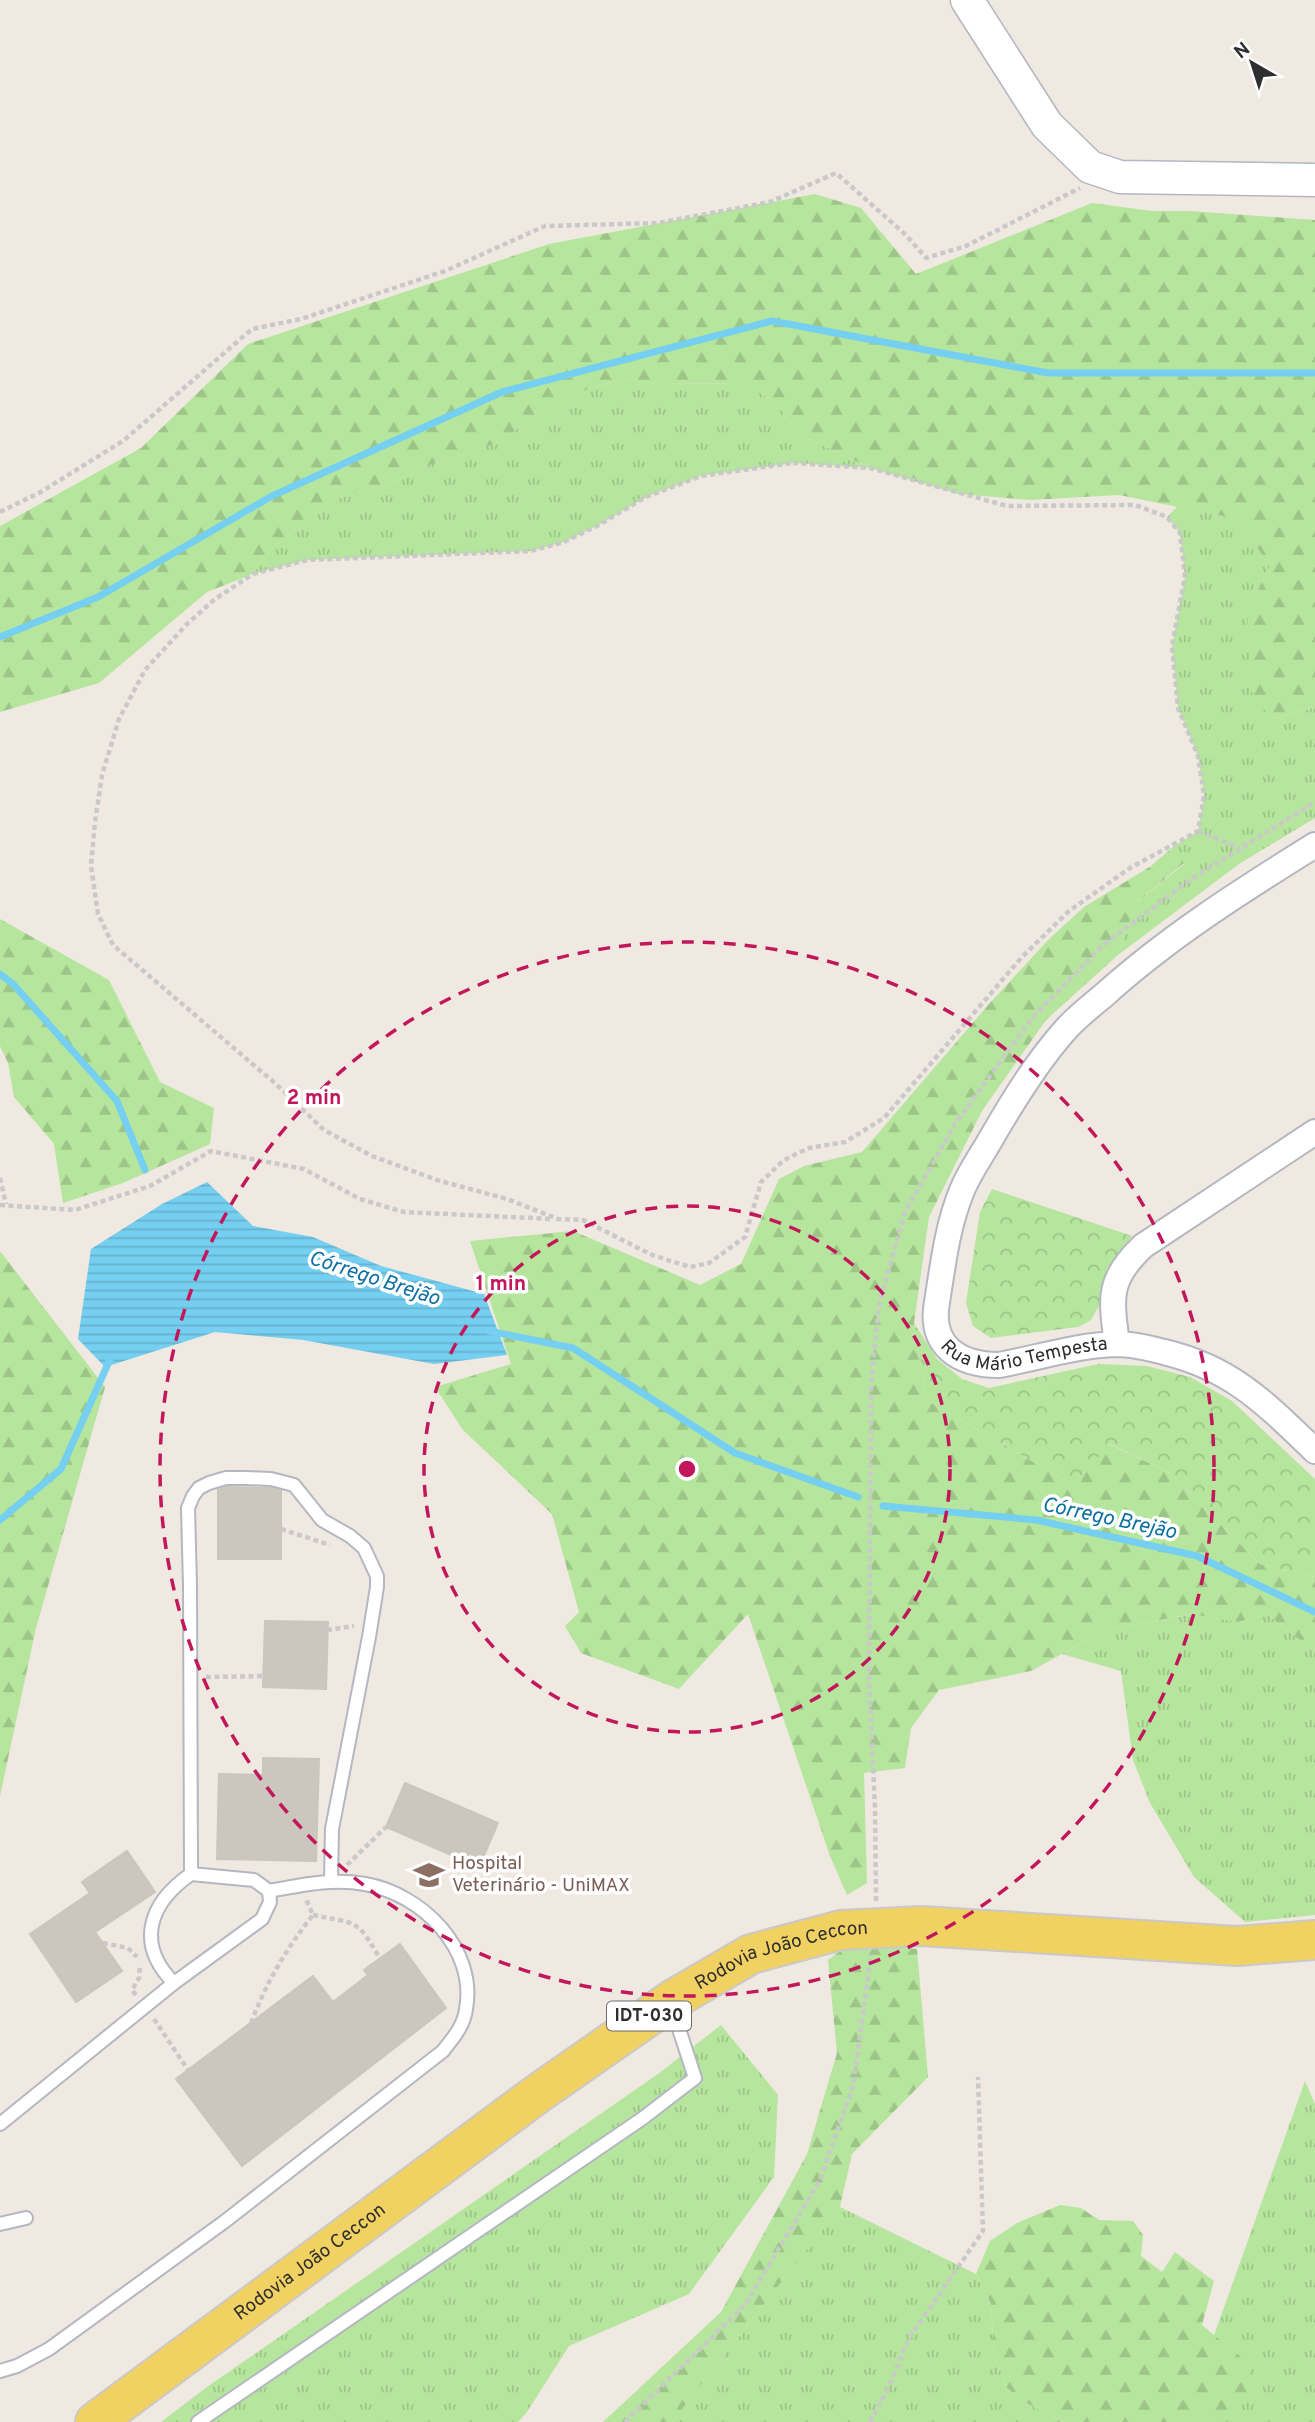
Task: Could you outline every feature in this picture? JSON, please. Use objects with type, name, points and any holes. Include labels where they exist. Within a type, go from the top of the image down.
[{"type":"main road","name":"Rodovia João Ceccon","points":[[94,2422],[540,2092],[665,2005],[751,1954],[821,1934],[875,1928],[936,1927],[1237,1946],[1315,1940]]},
{"type":"street","points":[[967,0],[1047,125],[1090,167],[1120,177],[1315,180]]},
{"type":"street","name":"Rua Mário Tempesta","points":[[1313,1444],[1236,1381],[1208,1365],[1151,1348],[1117,1344],[999,1365],[984,1365],[956,1357],[943,1342],[937,1328],[936,1307],[951,1223],[962,1190],[1009,1107],[1041,1060],[1068,1027],[1139,963],[1246,888],[1315,845]]},
{"type":"street","points":[[1117,1344],[1112,1297],[1118,1275],[1128,1261],[1143,1246],[1315,1132]]},
{"type":"lane","points":[[191,1874],[188,1508],[199,1488],[209,1483],[226,1478],[271,1479],[294,1485],[322,1520],[357,1542],[369,1556],[377,1576],[371,1624],[332,1829],[331,1880]]},
{"type":"lane","points":[[0,2371],[17,2366],[49,2349],[224,2222],[443,2051],[458,2032],[466,2011],[468,1986],[464,1965],[445,1932],[427,1912],[389,1890],[331,1880],[269,1891],[254,1880],[191,1874],[166,1894],[152,1923],[155,1957],[162,1971],[174,1983]]},
{"type":"lane","points":[[0,2124],[174,1983],[262,1919],[270,1902],[269,1891]]},
{"type":"lane","points":[[198,2422],[643,2118],[695,2078],[678,2025],[665,2005]]},
{"type":"lane","points":[[0,2224],[26,2218]]},
{"type":"path","points":[[0,512],[39,493],[123,441],[252,329],[301,319],[445,271],[545,226],[657,223],[770,202],[836,173],[906,235],[926,258],[966,246],[1074,192],[1101,171]]},
{"type":"path","points":[[558,1219],[507,1199],[437,1180],[372,1156],[324,1130],[276,1084],[113,945],[98,914],[91,866],[94,822],[102,775],[119,719],[145,670],[186,625],[215,599],[253,574],[307,560],[531,551],[564,541],[597,526],[646,497],[701,476],[793,463],[870,468],[1007,506],[1135,505],[1167,517],[1180,533],[1185,576],[1172,646],[1178,708],[1198,756],[1205,794],[1198,831]]},
{"type":"path","points":[[625,2422],[744,2305],[820,2180],[853,2086],[875,1928],[877,1859],[869,1681],[871,1384],[879,1305],[905,1212],[955,1124],[1032,1018],[1102,946],[1190,880],[1315,802]]},
{"type":"path","points":[[1198,831],[1239,848]]},
{"type":"path","points":[[0,1178],[3,1204],[75,1210],[150,1186],[212,1151],[304,1169],[360,1199],[404,1212],[583,1220],[652,1255],[690,1267],[709,1263],[745,1237],[761,1182],[785,1160],[808,1147],[845,1142],[884,1118],[1022,957],[1069,911],[1130,868],[1198,831]]},
{"type":"path","points":[[327,1630],[371,1624]]},
{"type":"path","points":[[191,1678],[263,1676]]},
{"type":"path","points":[[331,1880],[386,1827]]},
{"type":"path","points":[[303,1885],[313,1915]]},
{"type":"path","points":[[313,1915],[354,1923],[366,1934],[380,1959]]},
{"type":"path","points":[[251,2023],[262,1994],[287,1948],[313,1915]]},
{"type":"path","points":[[870,2422],[890,2384],[909,2338],[983,2231],[978,2077]]},
{"type":"green space","points":[[815,194],[861,208],[916,274],[1092,203],[1152,211],[1315,220],[1315,707],[1271,719],[1251,691],[1247,611],[1270,566],[1237,519],[1119,495],[1030,500],[959,494],[870,468],[800,435],[774,401],[744,384],[660,383],[624,379],[590,388],[531,418],[499,443],[427,466],[397,481],[330,501],[268,551],[253,574],[207,592],[99,683],[0,712],[0,526],[141,448],[248,344],[549,244]]},
{"type":"green space","points":[[624,379],[660,383],[744,384],[774,401],[800,435],[870,468],[793,463],[701,476],[646,497],[564,542],[531,551],[307,560],[253,574],[268,551],[330,501],[397,481],[427,466],[499,443],[531,418],[590,388]]},
{"type":"green space","points":[[1178,506],[1238,519],[1270,566],[1247,611],[1271,719],[1315,707],[1315,818],[1239,864],[1118,955],[1135,904],[1184,864],[1174,846],[1198,831],[1204,795],[1198,756],[1178,708],[1172,646],[1185,577],[1180,533],[1167,517]]},
{"type":"green space","points":[[1174,846],[1184,863],[1135,904],[1118,955],[1046,1020],[982,1111],[929,1217],[914,1323],[927,1400],[1073,1485],[1109,1444],[1170,1473],[1260,1564],[1315,1577],[1315,1652],[1267,1614],[1238,1622],[1192,1614],[1105,1630],[1031,1671],[939,1690],[911,1728],[905,1768],[864,1773],[867,1883],[847,1895],[830,1856],[748,1614],[679,1689],[581,1653],[565,1626],[579,1612],[552,1514],[463,1430],[435,1387],[511,1364],[470,1241],[573,1231],[700,1285],[741,1264],[779,1179],[804,1166],[862,1152],[989,1004],[1049,939],[1084,907],[1151,866]]},
{"type":"green space","points":[[0,919],[109,980],[160,1082],[214,1108],[210,1144],[123,1183],[63,1203],[54,1144],[14,1097],[8,1063],[0,1046]]},
{"type":"green space","points":[[992,1189],[1132,1236],[1107,1268],[1102,1301],[1091,1320],[1078,1327],[991,1338],[973,1326],[966,1303],[980,1212]]},
{"type":"green space","points":[[0,1251],[105,1387],[36,1628],[0,1796]]},
{"type":"green space","points":[[914,1323],[937,1359],[962,1379],[989,1388],[1098,1364],[1147,1366],[1190,1377],[1232,1401],[1315,1479],[1315,1577],[1260,1564],[1170,1473],[1110,1444],[1073,1485],[927,1400]]},
{"type":"green space","points":[[1193,1614],[1238,1622],[1267,1614],[1315,1652],[1315,1915],[1245,1922],[1194,1877],[1150,1803],[1133,1760],[1121,1671],[1062,1654],[1105,1630]]},
{"type":"green space","points":[[844,1948],[917,1949],[928,2077],[852,2154],[840,2207],[672,2422],[603,2422],[721,2312],[807,2154],[837,2053],[828,1960]]},
{"type":"green space","points":[[721,2025],[778,2095],[774,2177],[689,2294],[569,2346],[518,2422],[161,2422],[207,2387],[658,2074]]},
{"type":"green space","points":[[1305,2081],[1315,2104],[1315,2422],[1183,2422]]},
{"type":"green space","points":[[1060,2205],[1081,2208],[1099,2220],[1133,2221],[1143,2235],[1141,2256],[1162,2272],[1175,2252],[1214,2281],[1202,2325],[1242,2358],[1252,2371],[1246,2382],[1249,2394],[1223,2415],[1209,2412],[1195,2422],[1065,2422],[1026,2403],[1007,2388],[994,2354],[991,2304],[976,2274],[990,2241],[1017,2223]]},
{"type":"green space","points":[[840,2207],[976,2274],[991,2304],[994,2354],[1007,2388],[1026,2403],[1065,2422],[672,2422]]},
{"type":"water","points":[[207,1182],[253,1226],[313,1237],[381,1266],[484,1294],[507,1355],[434,1364],[303,1340],[215,1332],[105,1367],[78,1339],[91,1249],[162,1204]]},
{"type":"building","points":[[227,1487],[270,1488],[281,1491],[281,1559],[218,1559],[218,1490]]},
{"type":"building","points":[[265,1621],[328,1622],[326,1689],[263,1687]]},
{"type":"building","points":[[263,1758],[319,1759],[316,1861],[217,1859],[219,1774],[263,1775]]},
{"type":"building","points":[[405,1783],[498,1823],[479,1867],[386,1827]]},
{"type":"building","points":[[127,1851],[155,1892],[95,1932],[122,1971],[76,2002],[30,1934],[90,1893],[82,1882]]},
{"type":"building","points":[[400,1944],[446,2008],[242,2166],[176,2079],[313,1976],[333,2002],[368,1975],[364,1970]]},
{"type":"waterway","points":[[0,637],[98,597],[272,496],[502,392],[772,321],[1048,373],[1315,373]]},
{"type":"waterway","name":"Córrego Brejão","points":[[0,974],[13,984],[117,1101],[145,1170]]},
{"type":"waterway","name":"Córrego Brejão","points":[[489,1331],[573,1348],[735,1453],[858,1497]]},
{"type":"waterway","points":[[0,1520],[61,1469],[111,1357]]},
{"type":"waterway","name":"Córrego Brejão","points":[[883,1506],[1036,1520],[1197,1556],[1315,1612]]},
{"type":"place","name":"Hospital Veterinário - UniMAX","points":[[429,1875]]}]
